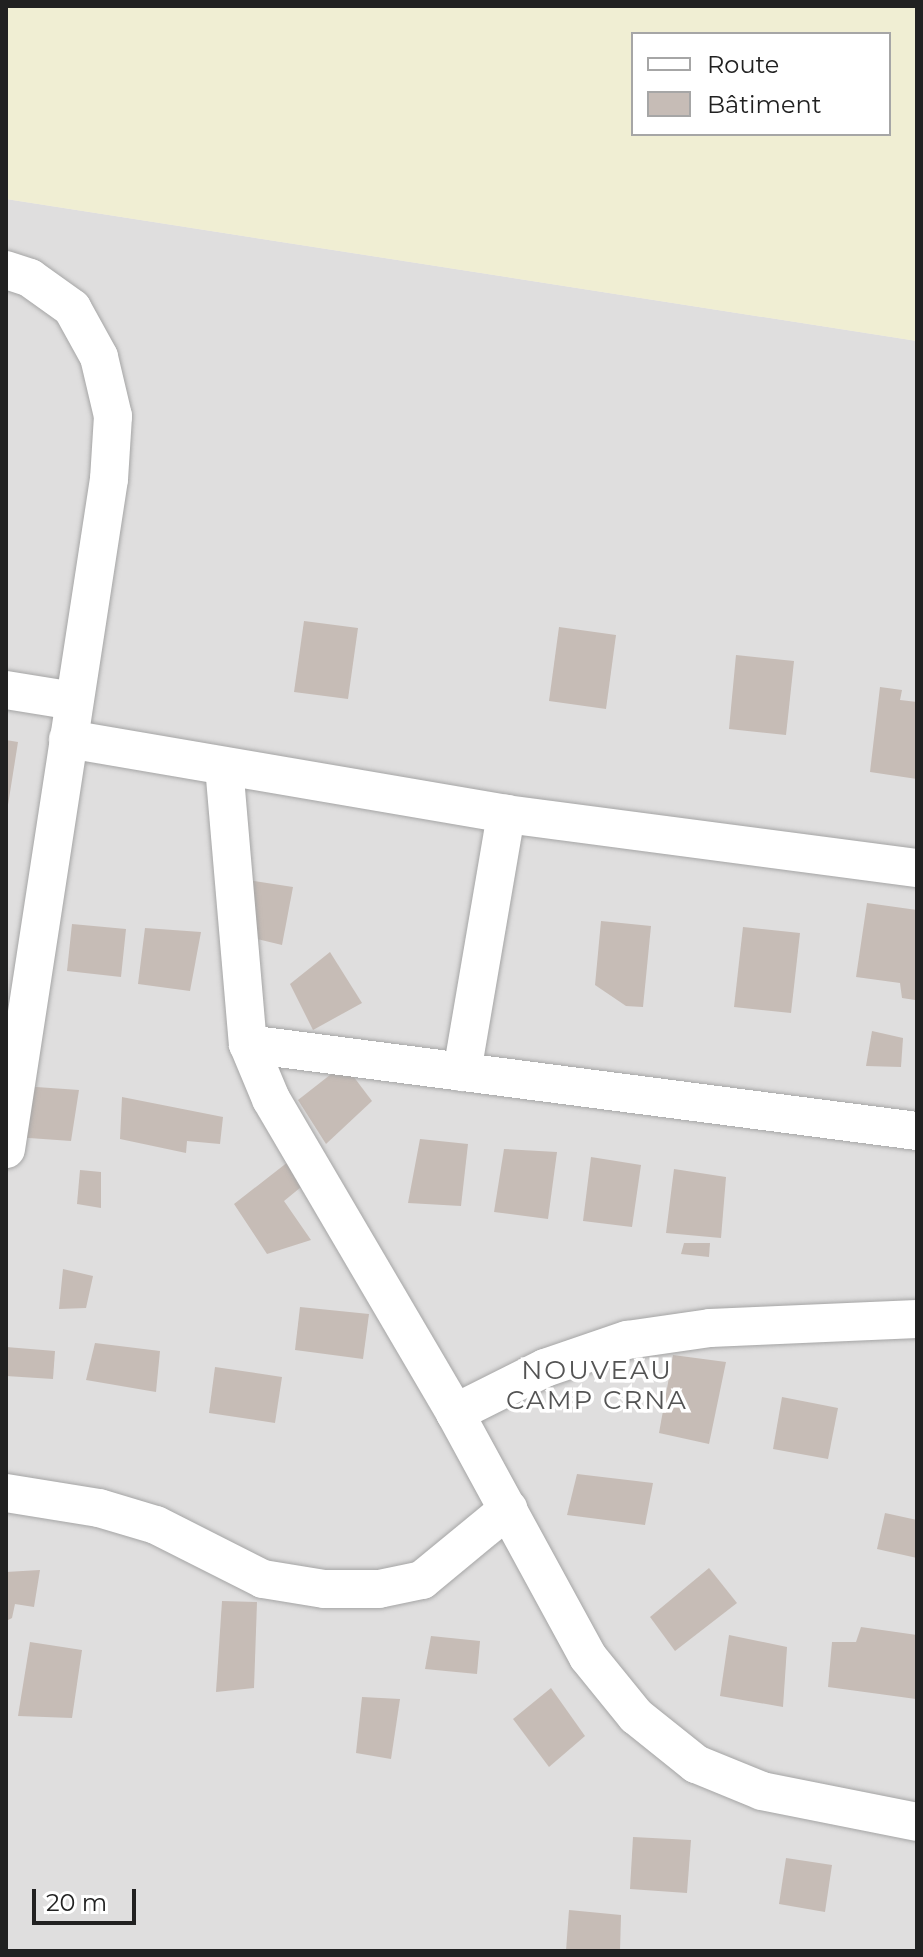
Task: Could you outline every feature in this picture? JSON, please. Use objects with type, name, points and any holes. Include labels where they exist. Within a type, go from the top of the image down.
[{"type":"street","points":[[6,270],[30,278],[72,308],[99,357],[113,416],[109,479],[6,1149]]},
{"type":"street","points":[[6,690],[74,701]]},
{"type":"street","points":[[68,739],[506,814],[917,868]]},
{"type":"street","points":[[224,766],[248,1044],[271,1099],[455,1413],[588,1657],[636,1716],[696,1764],[762,1791],[917,1822]]},
{"type":"street","points":[[462,1072],[506,814]]},
{"type":"street","points":[[248,1044],[917,1131]]},
{"type":"street","points":[[455,1413],[545,1368],[627,1340],[710,1328],[917,1319]]},
{"type":"street","points":[[6,1493],[142,1521],[263,1579],[324,1589],[379,1589],[422,1580],[508,1509]]},
{"type":"shaded area","points":[[6,6],[917,6],[917,341],[6,199]]},
{"type":"shaded area","points":[[6,199],[917,341],[917,1951],[6,1951]]},
{"type":"building","points":[[304,621],[358,628],[348,699],[294,692]]},
{"type":"building","points":[[559,627],[616,635],[606,709],[549,701]]},
{"type":"building","points":[[736,655],[794,661],[786,735],[729,729]]},
{"type":"building","points":[[880,687],[902,690],[900,700],[917,702],[917,779],[870,772]]},
{"type":"building","points":[[6,740],[18,742],[8,805],[6,805]]},
{"type":"building","points":[[241,879],[293,887],[282,945],[237,934]]},
{"type":"building","points":[[867,903],[917,910],[915,1000],[902,998],[900,983],[856,977]]},
{"type":"building","points":[[601,921],[651,926],[643,1007],[626,1006],[595,985]]},
{"type":"building","points":[[72,924],[126,929],[121,977],[67,971]]},
{"type":"building","points":[[743,927],[800,933],[791,1013],[734,1007]]},
{"type":"building","points":[[145,928],[201,932],[190,991],[138,984]]},
{"type":"building","points":[[330,952],[362,1003],[313,1030],[290,984]]},
{"type":"building","points":[[872,1031],[903,1038],[901,1067],[866,1066]]},
{"type":"building","points":[[344,1064],[372,1101],[326,1144],[298,1100]]},
{"type":"building","points":[[22,1086],[79,1090],[71,1141],[15,1137]]},
{"type":"building","points":[[122,1097],[223,1117],[220,1144],[187,1141],[186,1153],[120,1139]]},
{"type":"building","points":[[420,1139],[468,1144],[461,1206],[408,1203]]},
{"type":"building","points":[[504,1149],[557,1152],[548,1219],[494,1212]]},
{"type":"building","points":[[591,1157],[641,1165],[632,1227],[583,1221]]},
{"type":"building","points":[[293,1158],[306,1183],[284,1201],[311,1240],[267,1254],[234,1204]]},
{"type":"building","points":[[674,1169],[726,1177],[721,1238],[666,1233]]},
{"type":"building","points":[[80,1170],[101,1172],[101,1208],[77,1204]]},
{"type":"building","points":[[684,1243],[710,1243],[709,1257],[681,1254]]},
{"type":"building","points":[[63,1269],[93,1276],[86,1308],[59,1309]]},
{"type":"building","points":[[300,1307],[369,1314],[363,1359],[295,1350]]},
{"type":"building","points":[[95,1343],[160,1351],[156,1392],[86,1380]]},
{"type":"building","points":[[6,1347],[55,1351],[53,1379],[6,1376]]},
{"type":"building","points":[[673,1355],[726,1362],[709,1444],[659,1433]]},
{"type":"building","points":[[215,1367],[282,1377],[275,1423],[209,1413]]},
{"type":"building","points":[[782,1397],[838,1408],[828,1459],[773,1449]]},
{"type":"building","points":[[577,1474],[653,1483],[645,1525],[567,1515]]},
{"type":"building","points":[[885,1513],[917,1520],[917,1558],[877,1549]]},
{"type":"building","points":[[709,1568],[737,1603],[675,1651],[650,1617]]},
{"type":"building","points":[[40,1570],[34,1607],[15,1604],[12,1618],[6,1621],[6,1572]]},
{"type":"building","points":[[222,1601],[257,1602],[254,1688],[216,1692]]},
{"type":"building","points":[[861,1627],[917,1635],[916,1699],[828,1687],[832,1642],[856,1642]]},
{"type":"building","points":[[729,1635],[787,1647],[783,1707],[720,1696]]},
{"type":"building","points":[[431,1636],[480,1641],[477,1674],[425,1669]]},
{"type":"building","points":[[30,1642],[82,1650],[72,1718],[18,1716]]},
{"type":"building","points":[[551,1688],[585,1736],[549,1767],[513,1719]]},
{"type":"building","points":[[362,1697],[400,1699],[391,1759],[356,1753]]},
{"type":"building","points":[[633,1837],[691,1840],[687,1893],[630,1889]]},
{"type":"building","points":[[786,1858],[832,1865],[825,1912],[779,1904]]},
{"type":"building","points":[[569,1910],[621,1915],[620,1951],[566,1951]]},
{"type":"district","name":"NOUVEAU CAMP CRNA","points":[[597,1386]]}]
